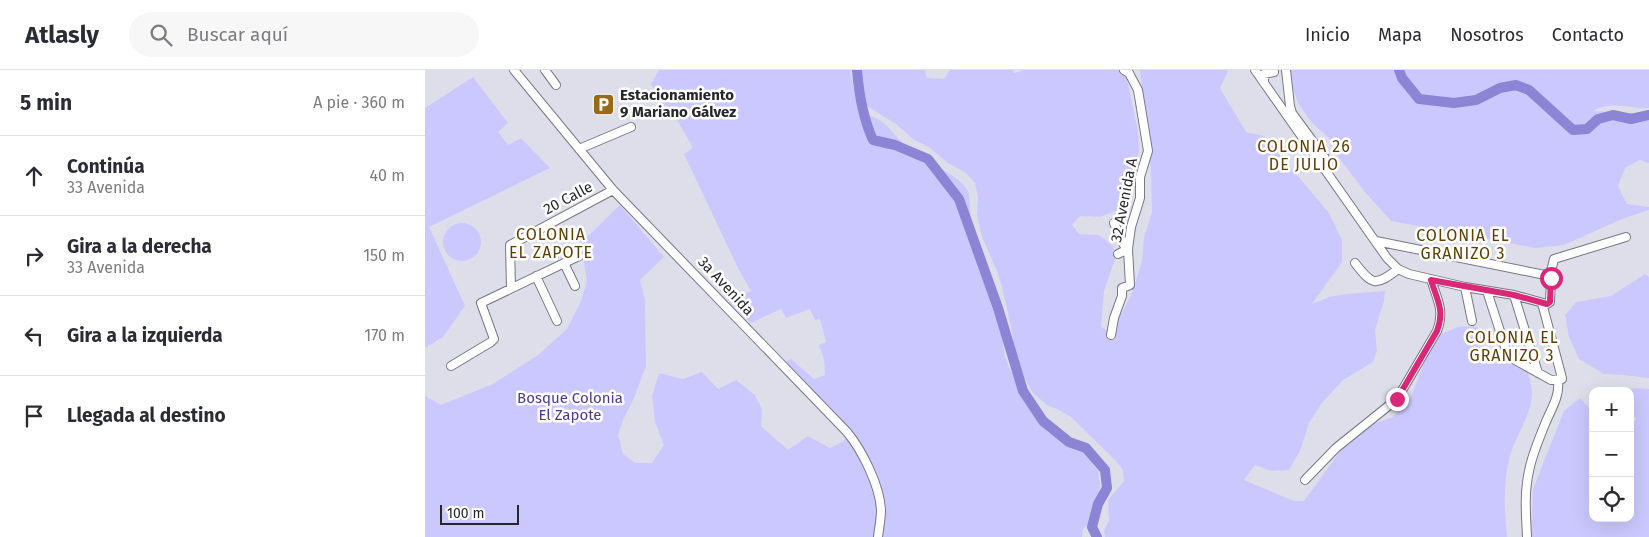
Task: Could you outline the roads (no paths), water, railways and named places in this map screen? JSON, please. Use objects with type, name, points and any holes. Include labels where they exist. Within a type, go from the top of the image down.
[{"type":"street","name":"3a Avenida","points":[[514,70],[613,190],[856,442],[880,500],[881,511],[878,537]]},
{"type":"street","points":[[545,70],[556,85]]},
{"type":"street","name":"32 Avenida A","points":[[1111,334],[1121,296],[1119,290],[1130,285],[1128,250],[1131,227],[1140,198],[1141,177],[1148,151],[1138,90],[1129,73],[1124,70]]},
{"type":"street","points":[[1255,70],[1322,168],[1387,258],[1398,269],[1431,280],[1514,295],[1545,303]]},
{"type":"street","points":[[1286,70],[1292,113],[1325,158],[1322,168]]},
{"type":"street","points":[[1264,83],[1263,72],[1274,72]]},
{"type":"street","points":[[579,149],[631,127]]},
{"type":"street","name":"20 Calle","points":[[511,288],[510,245],[613,190]]},
{"type":"street","points":[[1114,223],[1128,250],[1118,254]]},
{"type":"street","points":[[1487,291],[1508,356],[1551,380],[1558,380],[1562,378],[1545,303],[1554,259],[1626,237]]},
{"type":"street","points":[[1375,241],[1550,276]]},
{"type":"street","points":[[451,366],[493,340],[481,303],[579,256]]},
{"type":"street","points":[[564,263],[575,286]]},
{"type":"street","points":[[1355,263],[1365,276],[1377,281],[1383,281],[1398,269]]},
{"type":"street","points":[[536,276],[557,321]]},
{"type":"street","points":[[1305,480],[1336,448],[1397,399],[1441,321],[1440,307],[1431,280]]},
{"type":"street","points":[[1465,287],[1472,321]]},
{"type":"street","points":[[1514,295],[1538,373]]},
{"type":"street","points":[[1527,537],[1526,490],[1529,471],[1545,424],[1556,402],[1558,380]]},
{"type":"waterway","points":[[857,70],[862,106],[873,140],[895,145],[928,159],[959,199],[998,308],[1023,391],[1043,421],[1069,442],[1086,448],[1105,470],[1107,488],[1098,504],[1092,527],[1097,537]]},
{"type":"waterway","points":[[1399,70],[1402,78],[1419,99],[1454,103],[1476,100],[1500,88],[1516,85],[1529,90],[1573,130],[1587,129],[1598,119],[1613,115],[1631,119],[1649,115]]},
{"type":"place","name":"Estacionamiento 9 Mariano Gálvez","points":[[604,104]]},
{"type":"district","name":"COLONIA 26 DE JULIO","points":[[1304,155]]},
{"type":"district","name":"COLONIA EL ZAPOTE","points":[[551,243]]},
{"type":"district","name":"COLONIA EL GRANIZO 3","points":[[1463,244]]},
{"type":"district","name":"COLONIA EL GRANIZO 3","points":[[1512,346]]},
{"type":"park label","name":"Bosque Colonia El Zapote","points":[[570,406]]}]
